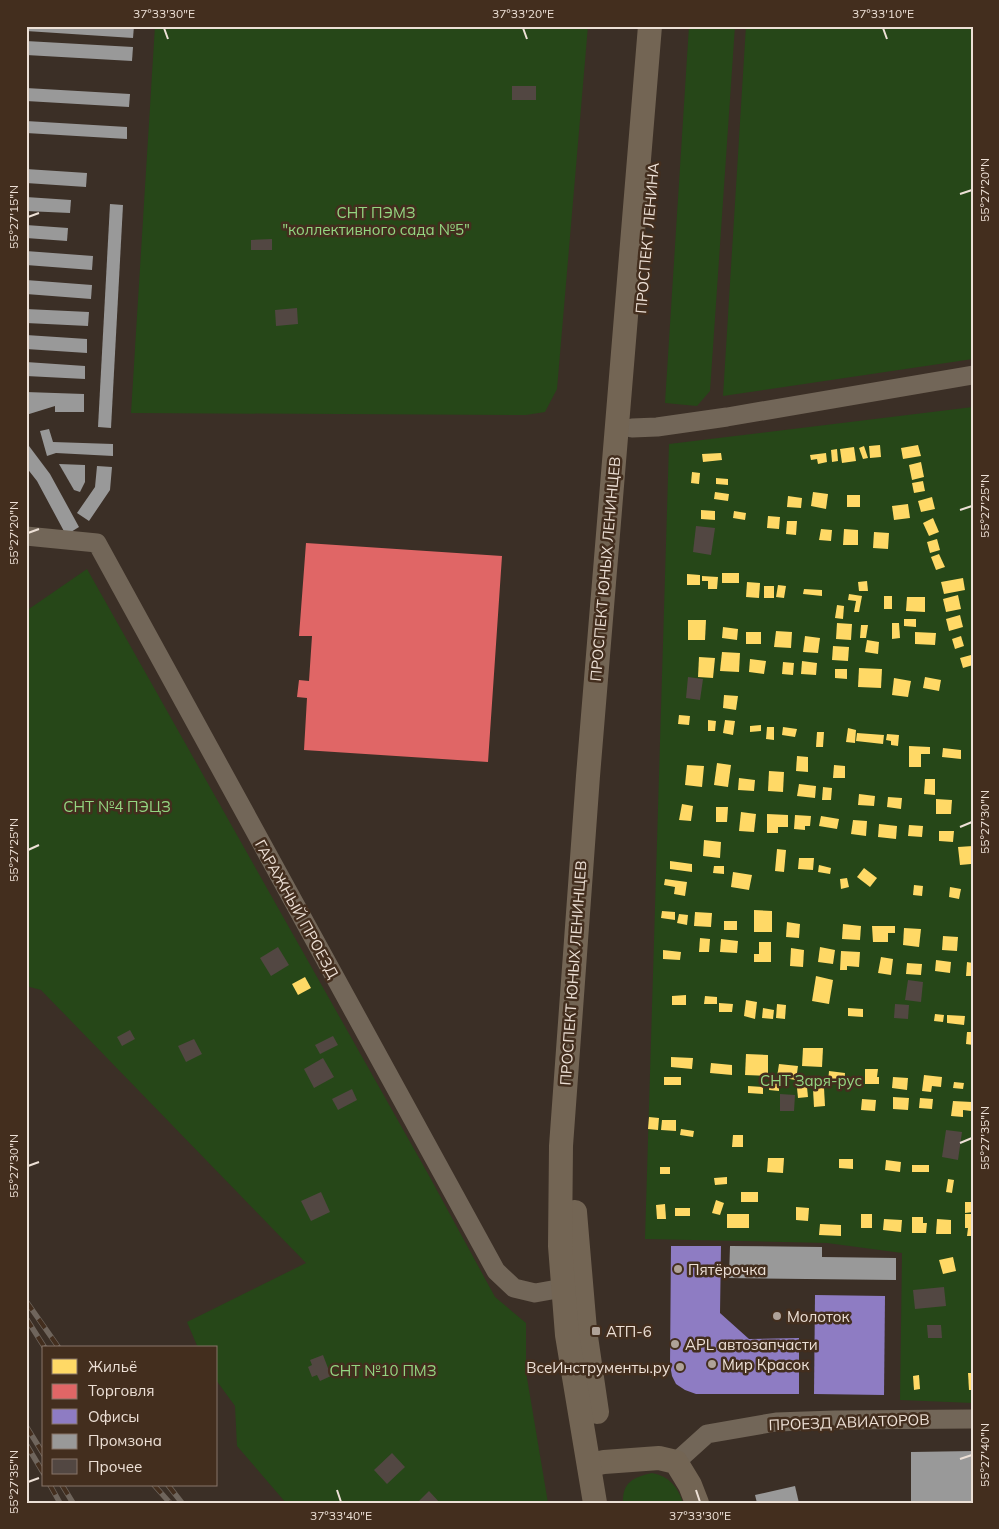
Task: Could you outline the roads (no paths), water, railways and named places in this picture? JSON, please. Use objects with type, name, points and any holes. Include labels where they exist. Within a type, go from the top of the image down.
[{"type":"main road","name":"ПРОСПЕКТ ЛЕНИНА","points":[[626,440],[650,26]]},
{"type":"main road","name":"ПРОСПЕКТ ЛЕНИНА","points":[[626,440],[664,26]]},
{"type":"main road","name":"ПРОСПЕКТ ЮНЫХ ЛЕНИНЦЕВ","points":[[612,1503],[596,1464],[567,1335],[560,1246],[560,1146],[589,766],[626,440]]},
{"type":"main road","name":"ПРОСПЕКТ ЮНЫХ ЛЕНИНЦЕВ","points":[[595,1503],[596,1464],[576,1231],[574,1174],[580,1066],[626,440]]},
{"type":"main road","points":[[596,1464],[659,1458],[676,1462],[690,1485],[697,1503]]},
{"type":"street","points":[[626,440],[657,427],[973,375]]},
{"type":"street","name":"ГАРАЖНЫЙ ПРОЕЗД","points":[[26,536],[97,543],[496,1272],[514,1288],[535,1292],[563,1288]]},
{"type":"street","name":"ПРОЕЗД АВИАТОРОВ","points":[[676,1462],[708,1434],[776,1422],[973,1419]]},
{"type":"railway","points":[[26,1301],[58,1346]]},
{"type":"railway","points":[[26,1318],[44,1346]]},
{"type":"railway","points":[[26,1426],[42,1452]]},
{"type":"railway","points":[[26,1444],[42,1471]]},
{"type":"railway","points":[[51,1486],[60,1503]]},
{"type":"railway","points":[[63,1486],[73,1503]]},
{"type":"railway","points":[[155,1486],[170,1503]]},
{"type":"railway","points":[[169,1486],[182,1503]]},
{"type":"place","name":"Пятёрочка","points":[[678,1269]]},
{"type":"place","name":"Молоток","points":[[777,1316]]},
{"type":"place","name":"АТП-6","points":[[596,1331]]},
{"type":"place","name":"APL автозапчасти","points":[[675,1344]]},
{"type":"place","name":"Мир Красок","points":[[712,1364]]},
{"type":"place","name":"ВсеИнструменты.ру","points":[[680,1367]]},
{"type":"park label","name":"СНТ ПЭМЗ \"коллективного сада №5\"","points":[[376,220]]},
{"type":"park label","name":"СНТ №4 ПЭЦЗ","points":[[117,806]]},
{"type":"park label","name":"СНТ Заря-рус","points":[[811,1080]]},
{"type":"park label","name":"СНТ №10 ПМЗ","points":[[383,1370]]}]
